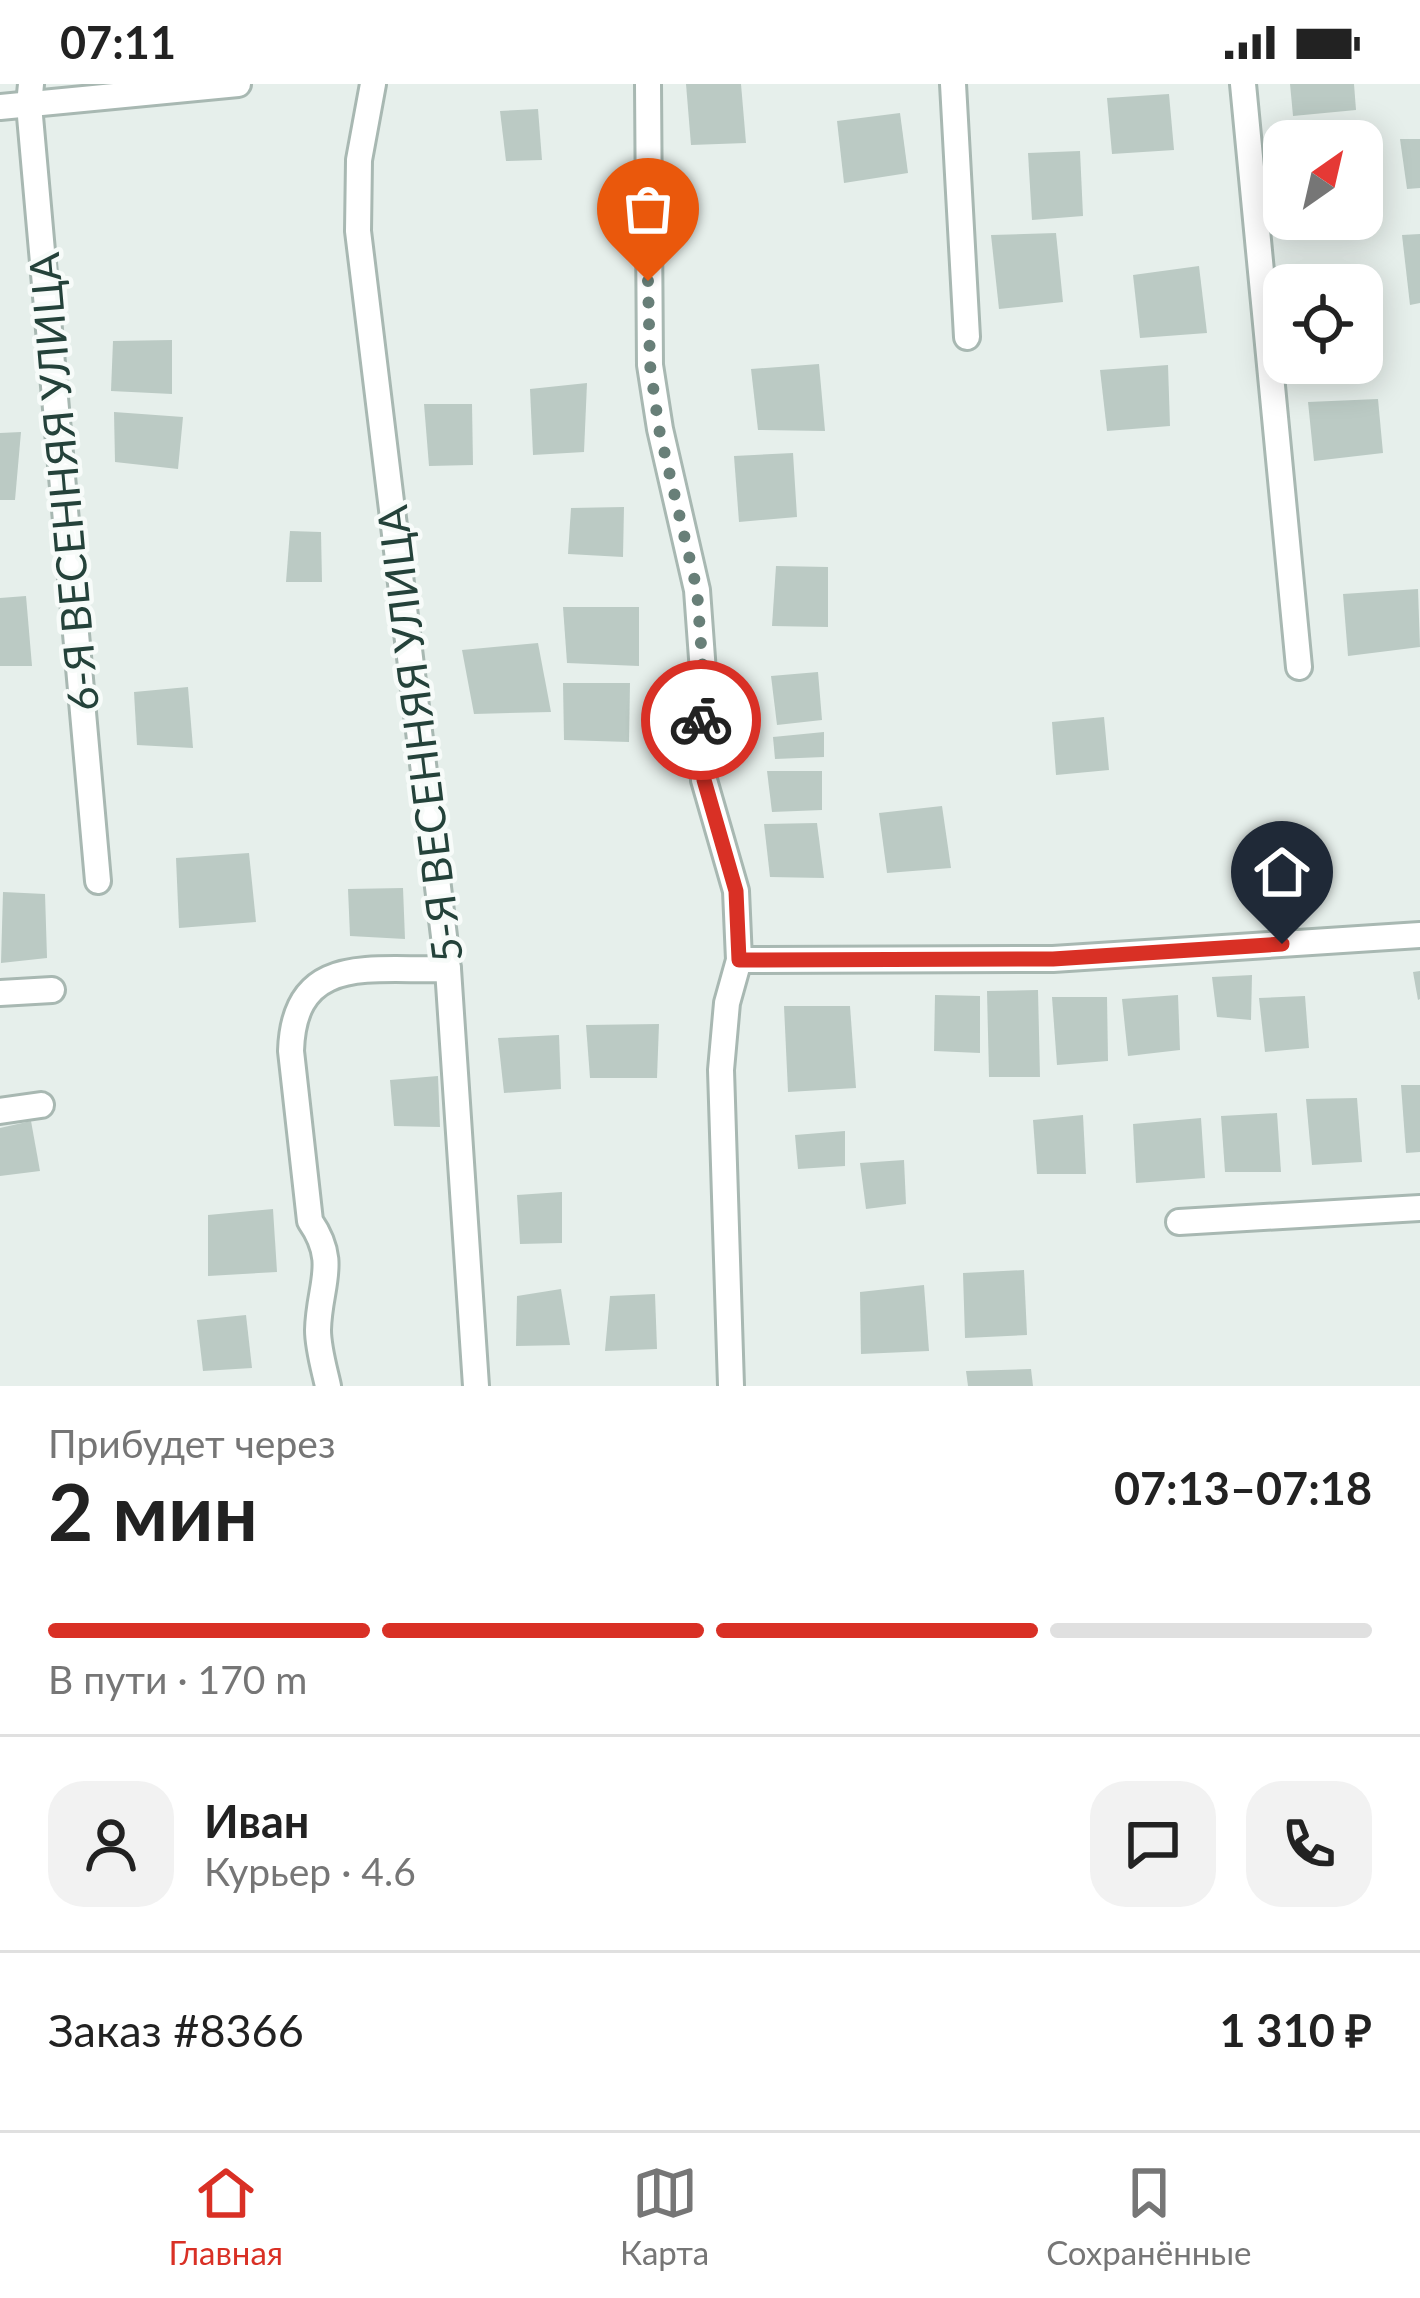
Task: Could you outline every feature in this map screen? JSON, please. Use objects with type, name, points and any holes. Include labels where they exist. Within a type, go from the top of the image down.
[{"type":"street","points":[[0,106],[30,94],[238,84]]},
{"type":"street","name":"5-Я ВЕСЕННЯЯ УЛИЦА","points":[[373,84],[358,160],[358,231],[448,969],[476,1386]]},
{"type":"street","points":[[648,84],[650,365],[659,429],[697,590],[704,780],[736,891],[739,960],[727,1003],[721,1070],[731,1386]]},
{"type":"street","points":[[953,84],[968,337]]},
{"type":"street","points":[[1243,84],[1299,667]]},
{"type":"street","name":"6-Я ВЕСЕННЯЯ УЛИЦА","points":[[30,94],[98,880]]},
{"type":"street","points":[[739,960],[1053,959],[1420,935]]},
{"type":"street","points":[[328,1386],[318,1337],[328,1265],[324,1242],[310,1221],[292,1025],[300,999],[322,979],[344,973],[448,969]]},
{"type":"street","points":[[0,993],[52,990]]},
{"type":"street","points":[[0,1112],[40,1105]]},
{"type":"street","points":[[1179,1222],[1420,1208]]},
{"type":"building","points":[[686,84],[741,84],[746,143],[691,145]]},
{"type":"building","points":[[1290,84],[1354,84],[1356,110],[1293,116]]},
{"type":"building","points":[[1169,94],[1174,150],[1112,154],[1107,98]]},
{"type":"building","points":[[538,109],[542,160],[506,161],[500,111]]},
{"type":"building","points":[[900,113],[908,173],[844,183],[837,121]]},
{"type":"building","points":[[1400,139],[1420,139],[1420,188],[1407,189]]},
{"type":"building","points":[[1080,151],[1083,216],[1032,220],[1028,153]]},
{"type":"building","points":[[1056,233],[1063,302],[999,309],[991,235]]},
{"type":"building","points":[[1420,234],[1420,303],[1410,305],[1402,235]]},
{"type":"building","points":[[1199,266],[1207,333],[1140,338],[1133,275]]},
{"type":"building","points":[[172,340],[172,394],[111,391],[113,341]]},
{"type":"building","points":[[819,364],[825,431],[758,430],[751,369]]},
{"type":"building","points":[[1168,365],[1170,426],[1107,431],[1100,370]]},
{"type":"building","points":[[587,383],[584,452],[533,455],[530,389]]},
{"type":"building","points":[[1378,399],[1383,453],[1314,461],[1308,402]]},
{"type":"building","points":[[424,404],[472,404],[473,465],[429,466]]},
{"type":"building","points":[[114,412],[183,417],[178,469],[115,462]]},
{"type":"building","points":[[21,432],[15,500],[0,500],[0,433]]},
{"type":"building","points":[[793,453],[797,517],[739,522],[734,456]]},
{"type":"building","points":[[624,507],[623,557],[568,554],[571,508]]},
{"type":"building","points":[[290,531],[321,532],[322,582],[286,582]]},
{"type":"building","points":[[776,566],[828,567],[828,627],[772,626]]},
{"type":"building","points":[[1418,589],[1420,647],[1348,656],[1343,594]]},
{"type":"building","points":[[26,596],[32,666],[0,666],[0,598]]},
{"type":"building","points":[[563,607],[639,607],[639,666],[567,663]]},
{"type":"building","points":[[538,643],[551,712],[474,714],[462,650]]},
{"type":"building","points":[[818,672],[822,720],[777,725],[771,676]]},
{"type":"building","points":[[563,683],[630,683],[629,742],[564,740]]},
{"type":"building","points":[[188,687],[193,748],[137,745],[134,692]]},
{"type":"building","points":[[1104,717],[1109,770],[1056,775],[1052,722]]},
{"type":"building","points":[[824,732],[824,757],[775,759],[773,737]]},
{"type":"building","points":[[767,771],[822,771],[822,810],[772,812]]},
{"type":"building","points":[[942,806],[951,868],[887,873],[879,813]]},
{"type":"building","points":[[817,823],[824,878],[770,877],[764,824]]},
{"type":"building","points":[[249,853],[256,922],[179,928],[176,858]]},
{"type":"building","points":[[403,888],[405,939],[350,936],[348,889]]},
{"type":"building","points":[[3,892],[45,894],[47,958],[1,963]]},
{"type":"building","points":[[1420,971],[1420,999],[1418,1000],[1413,972]]},
{"type":"building","points":[[1252,975],[1251,1020],[1217,1017],[1212,977]]},
{"type":"building","points":[[1038,990],[1040,1077],[989,1077],[987,991]]},
{"type":"building","points":[[935,995],[980,996],[980,1053],[934,1051]]},
{"type":"building","points":[[1178,995],[1180,1050],[1128,1056],[1122,999]]},
{"type":"building","points":[[1305,996],[1309,1048],[1265,1052],[1259,998]]},
{"type":"building","points":[[1052,997],[1107,997],[1108,1061],[1057,1065]]},
{"type":"building","points":[[784,1006],[850,1006],[856,1088],[788,1092]]},
{"type":"building","points":[[659,1024],[657,1078],[590,1078],[586,1025]]},
{"type":"building","points":[[559,1035],[561,1089],[504,1093],[498,1038]]},
{"type":"building","points":[[438,1076],[440,1127],[394,1126],[390,1080]]},
{"type":"building","points":[[1401,1085],[1420,1085],[1420,1152],[1406,1153]]},
{"type":"building","points":[[1357,1098],[1362,1162],[1312,1165],[1306,1099]]},
{"type":"building","points":[[1277,1113],[1281,1172],[1225,1172],[1221,1116]]},
{"type":"building","points":[[1083,1115],[1086,1174],[1037,1174],[1033,1120]]},
{"type":"building","points":[[1201,1118],[1205,1178],[1136,1183],[1133,1124]]},
{"type":"building","points":[[31,1121],[40,1171],[0,1176],[0,1128]]},
{"type":"building","points":[[845,1131],[845,1166],[798,1169],[795,1135]]},
{"type":"building","points":[[904,1160],[906,1204],[866,1209],[860,1163]]},
{"type":"building","points":[[562,1192],[562,1243],[520,1244],[517,1195]]},
{"type":"building","points":[[273,1209],[277,1272],[208,1276],[208,1215]]},
{"type":"building","points":[[1024,1270],[1027,1335],[965,1338],[963,1273]]},
{"type":"building","points":[[924,1285],[929,1351],[861,1354],[860,1292]]},
{"type":"building","points":[[561,1289],[570,1345],[516,1346],[517,1296]]},
{"type":"building","points":[[655,1294],[657,1349],[605,1351],[610,1296]]},
{"type":"building","points":[[246,1315],[252,1368],[203,1371],[197,1320]]},
{"type":"building","points":[[1031,1369],[1033,1386],[968,1386],[966,1371]]},
{"type":"way so far","points":[[648,281],[650,365],[659,429],[697,590],[701,720]]},
{"type":"route","points":[[701,720],[704,780],[736,891],[739,960],[1053,959],[1282,944]]}]
